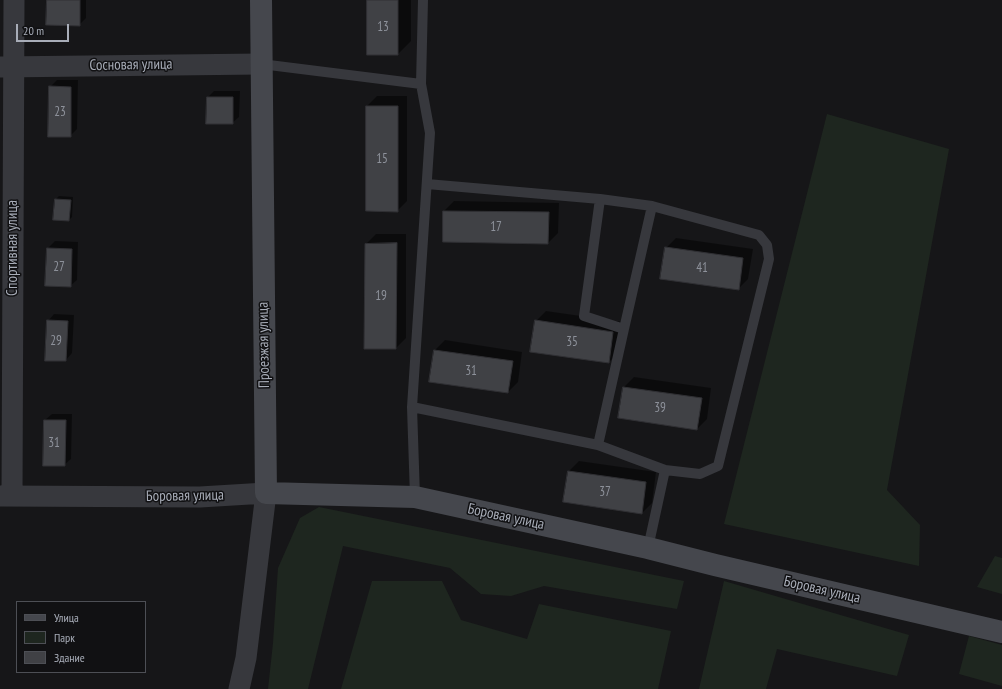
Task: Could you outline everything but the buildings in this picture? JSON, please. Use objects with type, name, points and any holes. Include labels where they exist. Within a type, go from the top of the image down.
[{"type":"street","name":"Спортивная улица","points":[[6,496],[7,66],[14,0]]},
{"type":"street","name":"Проезжая улица","points":[[239,689],[246,658],[266,493],[261,0]]},
{"type":"street","name":"Сосновая улица","points":[[7,66],[261,64]]},
{"type":"street","name":"Боровая улица","points":[[6,496],[200,497],[266,493],[415,498],[648,548],[1002,632]]},
{"type":"lane","points":[[415,498],[412,407],[430,133],[421,84],[424,0]]},
{"type":"lane","points":[[261,64],[421,84]]},
{"type":"lane","points":[[412,407],[598,445],[665,470],[700,474],[718,466],[769,259],[767,246],[759,235],[652,206],[600,199],[427,184]]},
{"type":"lane","points":[[600,199],[584,316],[624,328]]},
{"type":"lane","points":[[598,445],[652,206]]},
{"type":"lane","points":[[648,548],[665,470]]},
{"type":"green space","points":[[827,114],[949,149],[887,490],[920,525],[919,566],[724,524]]},
{"type":"green space","points":[[319,507],[684,581],[677,609],[544,586],[511,596],[481,594],[450,568],[343,546],[308,689],[268,689],[278,568],[300,518]]},
{"type":"green space","points":[[995,556],[1002,558],[1002,594],[977,587]]},
{"type":"green space","points":[[372,581],[442,581],[461,620],[527,639],[539,604],[671,631],[658,689],[341,689]]},
{"type":"green space","points":[[724,581],[909,635],[897,676],[777,649],[766,689],[699,689]]},
{"type":"green space","points":[[969,636],[1002,645],[1002,686],[959,674]]}]
